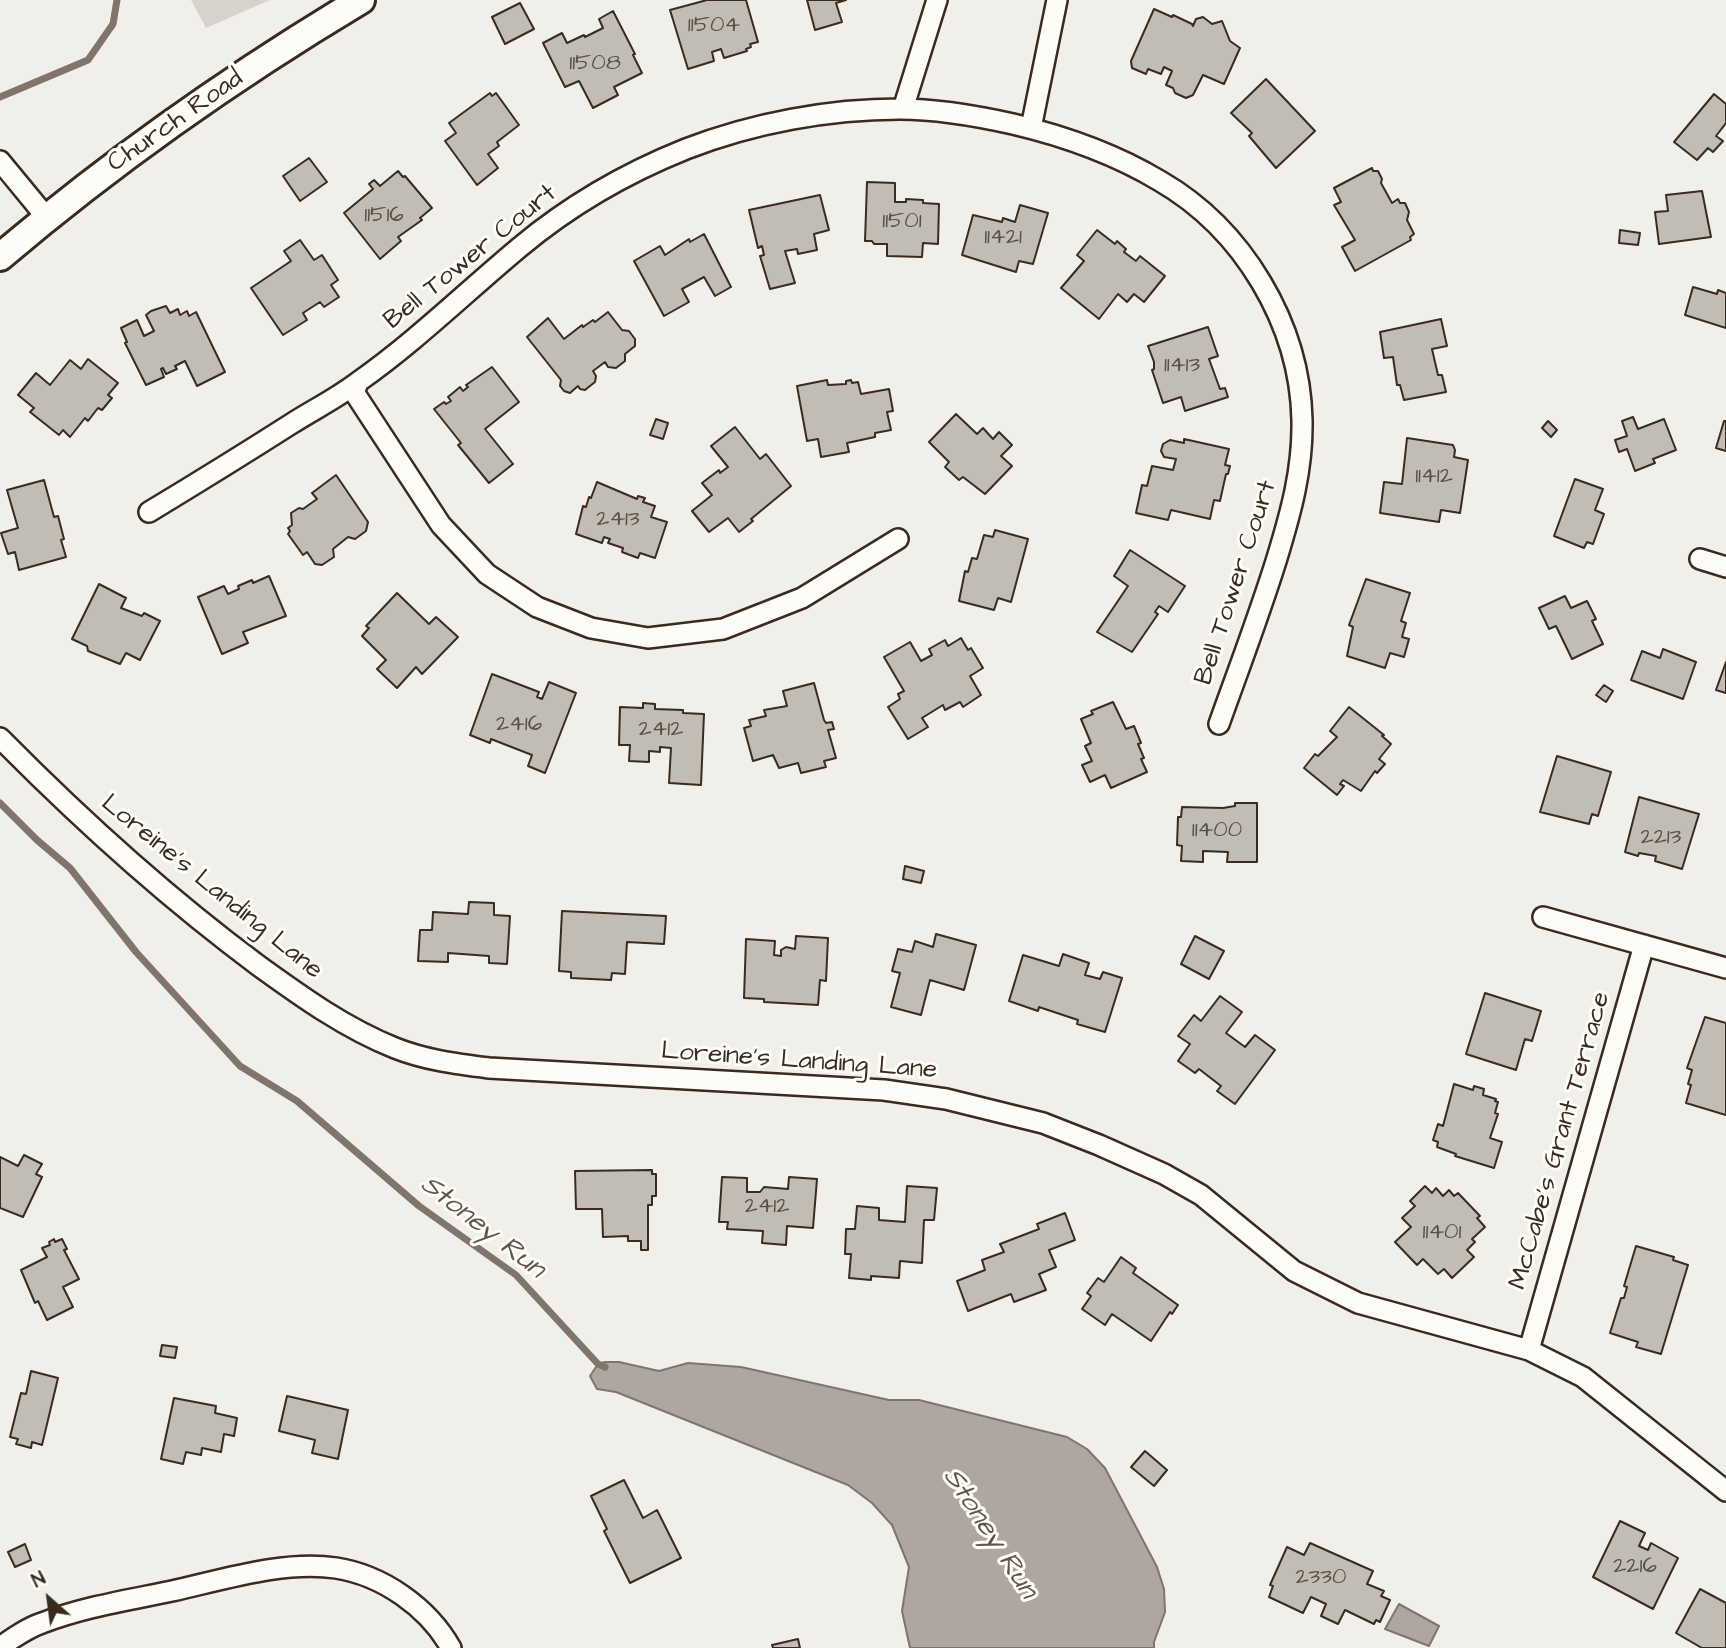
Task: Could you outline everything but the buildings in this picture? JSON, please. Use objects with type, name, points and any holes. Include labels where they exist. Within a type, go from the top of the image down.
[{"type":"main road","name":"Church Road","points":[[0,257],[71,197],[191,109],[283,47],[361,0]]},
{"type":"street","points":[[903,109],[937,0]]},
{"type":"street","points":[[1031,128],[1057,0]]},
{"type":"street","name":"Bell Tower Court","points":[[149,512],[358,383],[463,298],[520,247],[565,213],[614,183],[686,149],[749,129],[828,113],[903,109],[971,115],[1031,128],[1102,152],[1158,179],[1181,194],[1212,220],[1241,252],[1268,294],[1284,331],[1297,375],[1302,416],[1301,457],[1295,498],[1266,591],[1219,723]]},
{"type":"street","points":[[0,161],[47,218]]},
{"type":"street","points":[[358,383],[355,392],[441,525],[487,573],[537,607],[591,628],[648,638],[723,629],[802,598],[898,539]]},
{"type":"street","points":[[1700,559],[1726,567]]},
{"type":"street","name":"Loreine's Landing Lane","points":[[0,738],[108,844],[223,939],[316,1007],[396,1049],[441,1061],[489,1068],[884,1090],[946,1099],[1043,1123],[1164,1174],[1201,1195],[1294,1270],[1358,1303],[1529,1350],[1583,1377],[1726,1491]]},
{"type":"street","points":[[1542,917],[1726,968]]},
{"type":"street","name":"McCabe's Grant Terrace","points":[[1529,1350],[1644,945]]},
{"type":"street","points":[[0,1647],[41,1623],[97,1607],[240,1576],[296,1567],[335,1568],[382,1584],[408,1600],[432,1621],[451,1648]]},
{"type":"shaded area","points":[[191,0],[270,0],[206,28]]},
{"type":"water","points":[[619,1362],[659,1371],[688,1363],[741,1367],[889,1400],[919,1400],[1067,1437],[1087,1449],[1105,1468],[1157,1567],[1164,1589],[1165,1612],[1154,1648],[910,1648],[902,1611],[909,1567],[892,1525],[872,1503],[848,1485],[616,1392],[597,1389],[590,1376],[598,1364]]},
{"type":"water","points":[[1399,1604],[1439,1626],[1429,1646],[1385,1629]]},
{"type":"waterway","points":[[0,97],[88,60],[113,24],[117,0]]},
{"type":"waterway","name":"Stoney Run","points":[[0,803],[70,868],[136,952],[240,1066],[297,1101],[419,1206],[516,1275],[598,1364],[605,1367]]}]
